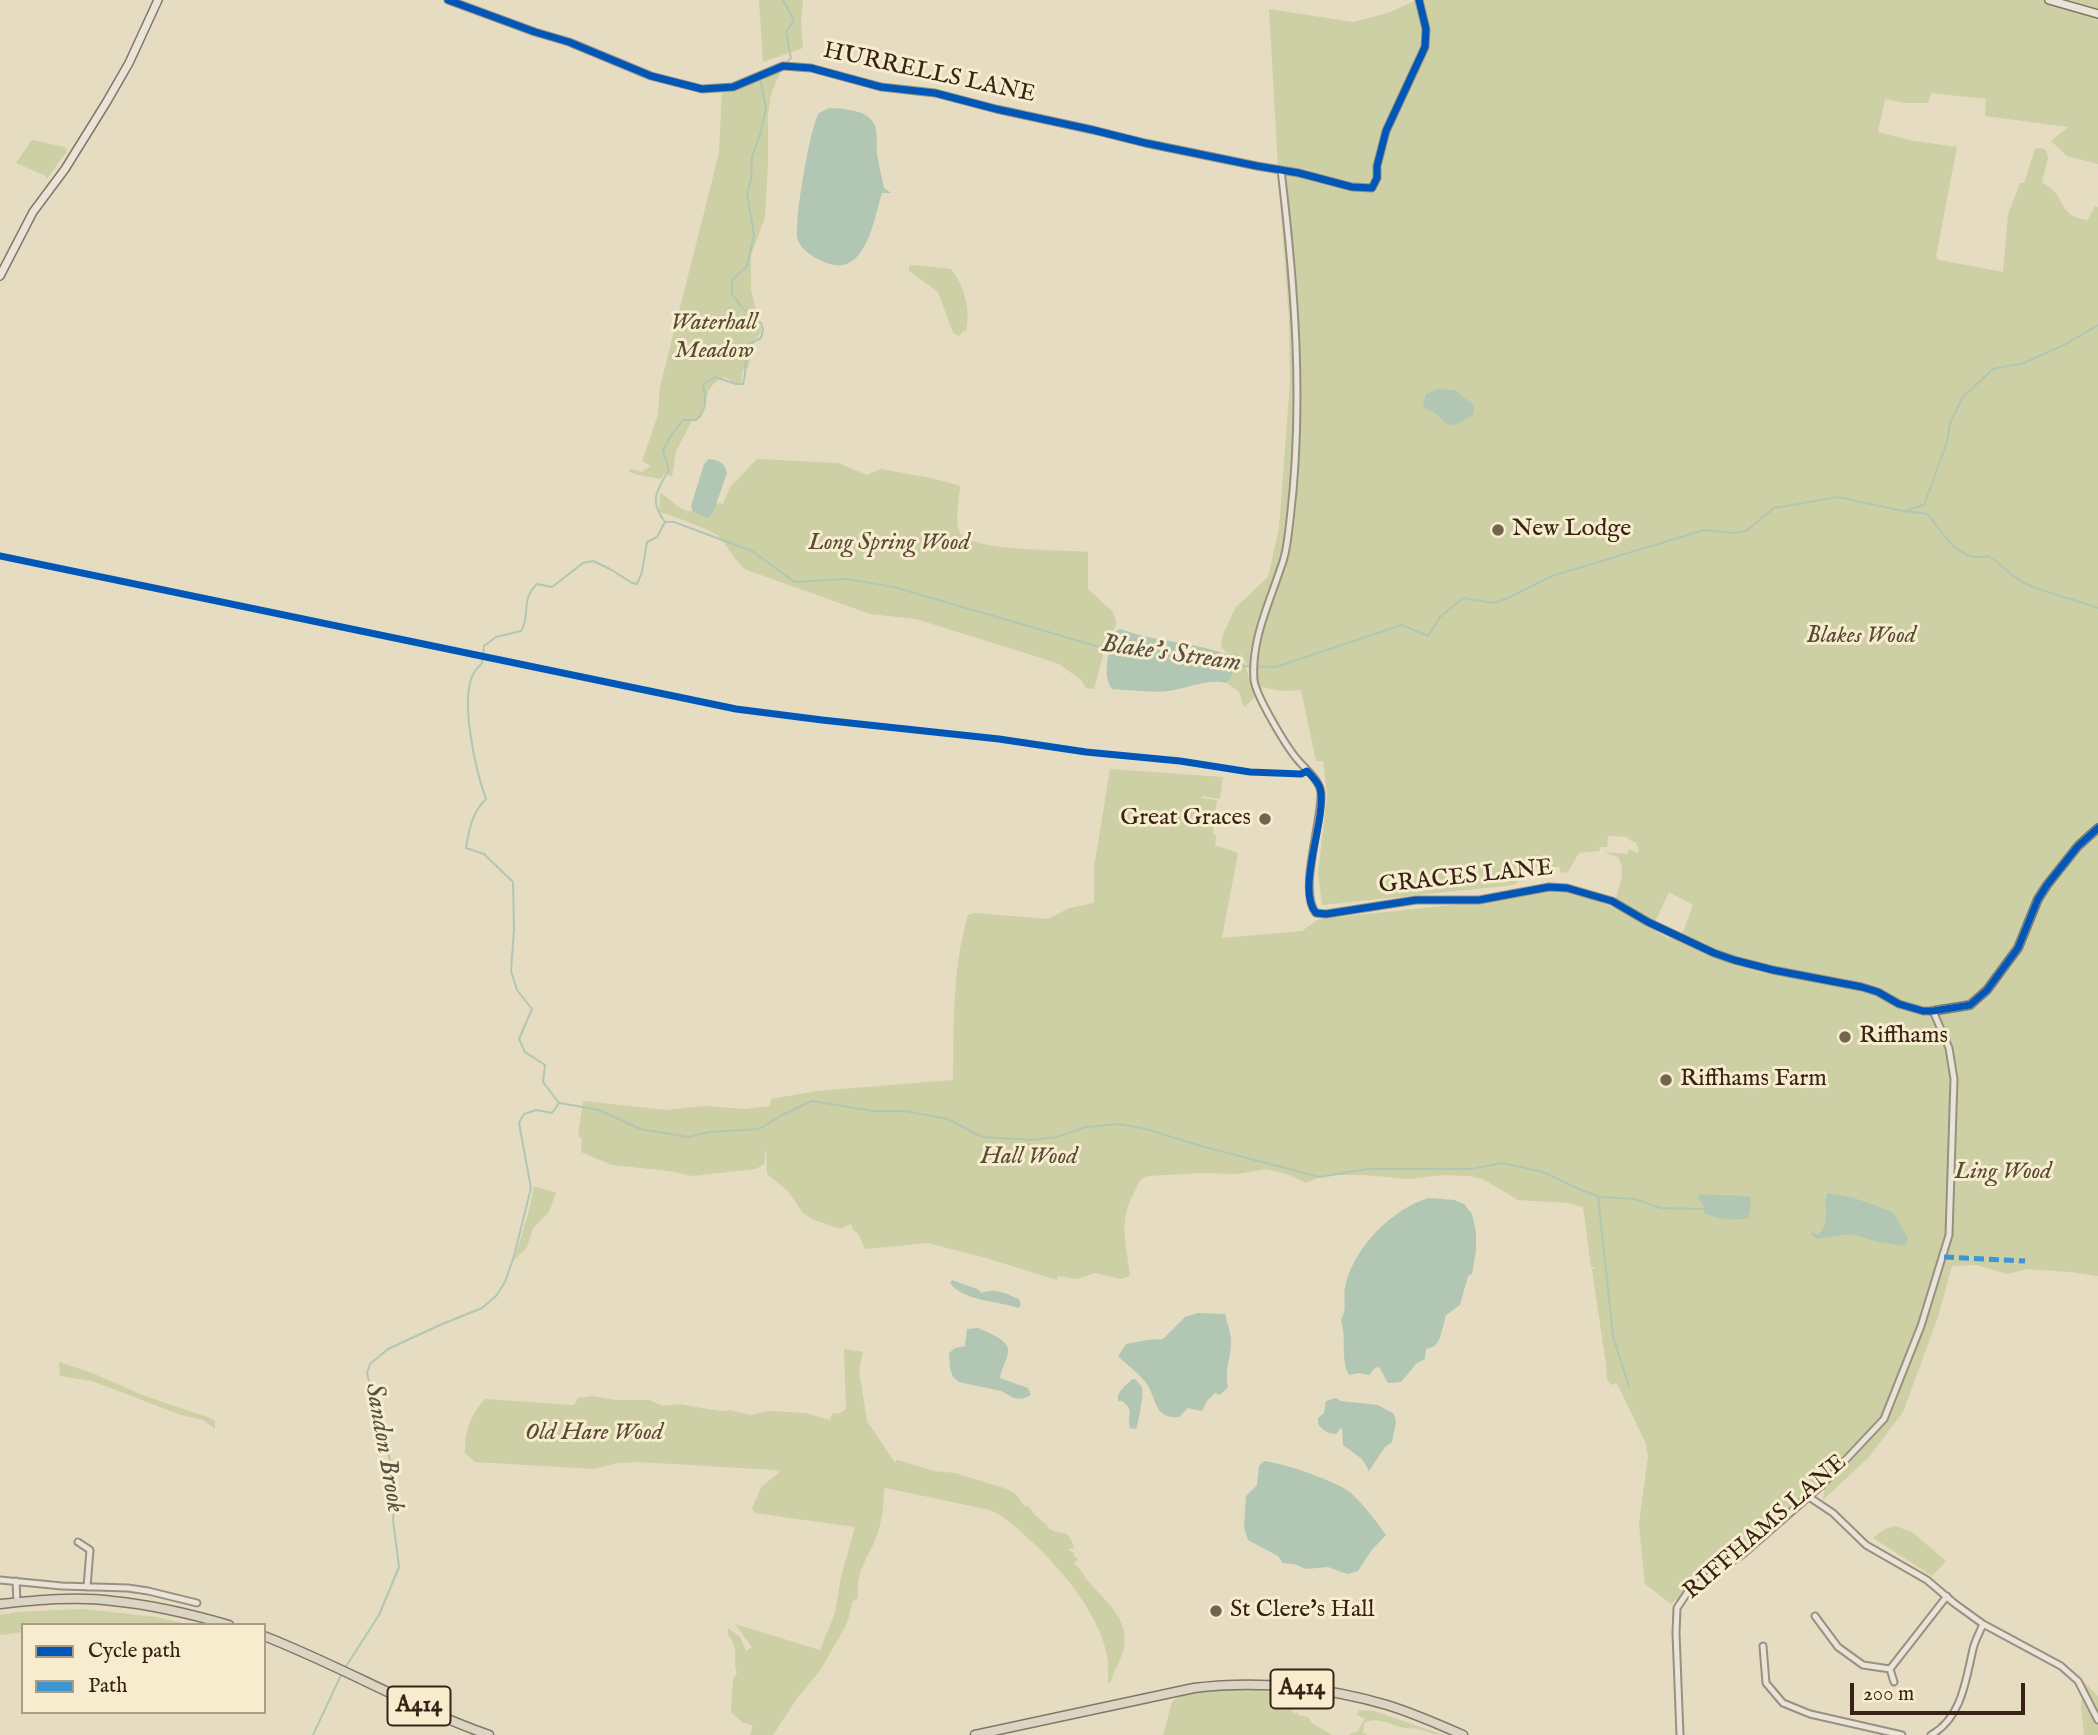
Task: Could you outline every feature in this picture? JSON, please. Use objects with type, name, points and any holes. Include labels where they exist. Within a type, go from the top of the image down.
[{"type":"main road","points":[[0,1604],[111,1600],[181,1611],[222,1623]]},
{"type":"main road","name":"A414","points":[[266,1637],[351,1674],[464,1731],[489,1735]]},
{"type":"main road","name":"A414","points":[[975,1735],[1194,1688],[1224,1684],[1277,1686],[1357,1698],[1388,1706],[1463,1735]]},
{"type":"street","points":[[0,276],[33,212],[82,142],[112,93],[159,0]]},
{"type":"street","name":"HURRELLS LANE","points":[[448,0],[569,42],[651,76],[702,89],[733,87],[783,66],[811,68],[881,87],[936,93],[1145,143],[1352,187],[1373,188],[1386,131],[1425,47],[1426,29],[1419,0]]},
{"type":"street","points":[[2049,0],[2098,14]]},
{"type":"street","name":"GRACES LANE","points":[[1281,170],[1297,344],[1294,469],[1286,549],[1261,623],[1254,680],[1259,696],[1284,741],[1319,785],[1321,792],[1310,873],[1311,908],[1316,913],[1326,914],[1416,900],[1479,900],[1549,887],[1567,888],[1612,901],[1648,922],[1734,960],[1861,987],[1899,1004],[1933,1011]]},
{"type":"street","points":[[1933,1011],[1970,1005],[1987,990],[2018,948],[2038,899],[2047,885],[2078,846],[2098,828]]},
{"type":"street","name":"RIFFHAMS LANE","points":[[1680,1735],[1677,1608],[1689,1590],[1743,1554],[1809,1497],[1884,1419],[1921,1325],[1949,1235],[1954,1079],[1949,1048],[1933,1011]]},
{"type":"street","points":[[1817,1504],[1822,1485]]},
{"type":"street","points":[[1809,1497],[1833,1513],[1866,1545],[1927,1580],[1983,1624],[2061,1666],[2078,1681],[2098,1720]]},
{"type":"street","points":[[78,1542],[90,1550],[88,1587]]},
{"type":"street","points":[[0,1580],[128,1588],[197,1603]]},
{"type":"street","points":[[16,1581],[17,1602]]},
{"type":"street","points":[[1890,1669],[1947,1596]]},
{"type":"street","points":[[1815,1616],[1838,1647],[1863,1665],[1890,1669]]},
{"type":"street","points":[[1931,1735],[1939,1731],[1957,1707],[1967,1680],[1973,1646],[1983,1624]]},
{"type":"street","points":[[1763,1646],[1766,1683],[1783,1703],[1810,1714],[1902,1735]]},
{"type":"street","points":[[1890,1669],[1894,1682]]},
{"type":"street","points":[[1939,1731],[1947,1735]]},
{"type":"green space","points":[[759,0],[803,0],[803,48],[763,62]]},
{"type":"green space","points":[[1417,0],[2098,0],[2098,164],[2067,156],[2051,141],[2068,127],[1985,116],[1986,99],[1931,93],[1928,103],[1905,103],[1885,99],[1878,132],[1914,141],[1957,147],[1936,257],[1939,260],[2003,272],[2008,214],[2020,183],[2024,183],[2035,149],[2046,150],[2048,158],[2042,183],[2055,192],[2070,214],[2088,220],[2095,206],[2098,207],[2098,1276],[2027,1269],[2007,1274],[1977,1265],[1952,1266],[1938,1317],[1903,1412],[1869,1457],[1823,1500],[1825,1485],[1741,1548],[1735,1558],[1717,1567],[1671,1604],[1645,1584],[1639,1524],[1648,1456],[1646,1444],[1617,1383],[1611,1385],[1607,1380],[1592,1269],[1597,1267],[1591,1267],[1583,1207],[1567,1203],[1518,1200],[1483,1179],[1468,1176],[1442,1175],[1408,1179],[1331,1175],[1306,1183],[1267,1169],[1238,1174],[1149,1176],[1138,1183],[1126,1215],[1125,1234],[1130,1275],[1122,1279],[1095,1273],[1077,1279],[1058,1276],[1057,1280],[928,1243],[865,1249],[851,1224],[840,1229],[803,1213],[788,1191],[767,1174],[766,1146],[764,1164],[756,1169],[692,1176],[612,1165],[581,1152],[582,1139],[578,1136],[583,1101],[667,1110],[704,1106],[744,1109],[770,1106],[771,1099],[817,1091],[953,1080],[956,976],[968,915],[974,913],[1048,919],[1069,908],[1094,903],[1094,868],[1110,769],[1223,777],[1220,799],[1201,798],[1217,800],[1213,834],[1216,835],[1215,845],[1238,853],[1222,938],[1302,931],[1319,919],[1491,902],[1534,891],[1575,894],[1594,900],[1668,938],[1683,932],[1693,905],[1669,892],[1655,922],[1615,901],[1621,879],[1621,863],[1618,857],[1604,852],[1628,854],[1628,849],[1638,853],[1639,848],[1628,837],[1608,836],[1607,847],[1599,847],[1600,851],[1579,853],[1568,872],[1561,875],[1560,867],[1535,867],[1514,885],[1322,905],[1318,873],[1327,794],[1323,761],[1316,761],[1301,690],[1281,691],[1262,687],[1261,692],[1239,650],[1256,696],[1244,707],[1239,692],[1226,682],[1233,667],[1229,656],[1221,647],[1223,634],[1236,607],[1268,577],[1279,528],[1290,382],[1289,319],[1269,9],[1353,22],[1388,13]]},
{"type":"green space","name":"Waterhall Meadow","points":[[774,70],[780,73],[771,94],[768,116],[765,217],[751,255],[751,291],[761,328],[760,334],[755,339],[748,368],[743,370],[741,383],[736,384],[725,377],[713,384],[701,418],[692,421],[676,451],[672,477],[665,473],[661,479],[638,475],[629,471],[630,469],[642,472],[651,466],[642,461],[658,415],[660,387],[719,153],[722,89]]},
{"type":"green space","points":[[32,140],[65,147],[67,151],[47,179],[46,176],[16,163]]},
{"type":"green space","points":[[909,266],[951,269],[956,276],[963,290],[968,314],[966,331],[959,336],[953,333],[938,292],[909,271]]},
{"type":"green space","name":"Long Spring Wood","points":[[757,459],[838,463],[867,475],[881,469],[958,485],[958,527],[966,538],[998,547],[1088,552],[1088,589],[1112,611],[1116,620],[1106,644],[1094,689],[1086,688],[1081,680],[1059,664],[916,619],[870,614],[747,570],[717,535],[659,512],[660,493],[689,511],[723,504],[730,487]]},
{"type":"green space","points":[[534,1186],[556,1193],[549,1212],[533,1228],[527,1247],[514,1260],[529,1211]]},
{"type":"green space","name":"Old Hare Wood","points":[[844,1349],[863,1352],[859,1370],[867,1421],[895,1463],[897,1460],[934,1471],[955,1473],[1007,1489],[1018,1496],[1023,1505],[1029,1507],[1048,1528],[1070,1537],[1074,1548],[1067,1549],[1078,1559],[1074,1564],[1114,1610],[1123,1627],[1123,1651],[1110,1683],[1108,1658],[1102,1638],[1087,1607],[1054,1564],[1015,1527],[990,1510],[886,1488],[878,1531],[861,1570],[858,1598],[852,1602],[844,1629],[821,1669],[773,1735],[750,1735],[753,1726],[742,1722],[731,1712],[733,1679],[737,1673],[735,1649],[728,1635],[728,1628],[740,1637],[746,1651],[752,1647],[735,1624],[820,1650],[835,1613],[841,1577],[855,1527],[755,1513],[752,1508],[762,1486],[780,1472],[774,1470],[639,1462],[618,1463],[594,1469],[475,1462],[465,1453],[469,1424],[485,1399],[574,1405],[578,1398],[592,1396],[616,1400],[649,1400],[663,1406],[678,1404],[750,1415],[770,1411],[805,1413],[830,1420],[832,1414],[846,1409]]},
{"type":"green space","points":[[59,1362],[207,1417],[215,1421],[215,1429],[203,1420],[181,1415],[92,1381],[60,1376]]},
{"type":"green space","points":[[1895,1526],[1912,1532],[1946,1561],[1932,1576],[1873,1538],[1885,1529]]},
{"type":"green space","points":[[84,1609],[184,1623],[21,1623],[21,1632],[0,1635],[0,1615]]},
{"type":"green space","points":[[2084,1682],[2098,1696],[2098,1735],[2084,1735],[2081,1706]]},
{"type":"green space","points":[[1241,1688],[1284,1694],[1284,1700],[1295,1714],[1297,1711],[1298,1715],[1308,1717],[1313,1724],[1332,1735],[1163,1735],[1172,1703],[1176,1698],[1204,1691]]},
{"type":"green space","points":[[1359,1710],[1374,1711],[1444,1735],[1373,1720],[1364,1723],[1363,1732],[1367,1735],[1348,1735],[1358,1731],[1365,1718],[1357,1715]]},
{"type":"water","points":[[829,108],[855,111],[872,120],[876,129],[877,154],[884,188],[891,193],[882,193],[870,233],[858,256],[848,263],[837,265],[819,259],[805,250],[798,240],[797,231],[811,137],[819,113]]},
{"type":"water","points":[[1437,389],[1455,390],[1474,406],[1474,414],[1456,425],[1445,422],[1423,405],[1426,394]]},
{"type":"water","points":[[709,459],[721,463],[727,473],[713,513],[707,518],[693,512],[691,506],[704,464]]},
{"type":"water","points":[[1120,629],[1229,655],[1233,673],[1226,683],[1205,683],[1168,691],[1112,689],[1107,677],[1107,662],[1113,633]]},
{"type":"water","points":[[1828,1193],[1854,1198],[1891,1211],[1908,1237],[1907,1242],[1904,1246],[1851,1234],[1817,1239],[1811,1234],[1812,1232],[1818,1235],[1825,1224]]},
{"type":"water","points":[[1698,1195],[1750,1197],[1748,1218],[1726,1219],[1704,1213],[1705,1208]]},
{"type":"water","points":[[1429,1198],[1454,1200],[1464,1204],[1472,1214],[1476,1250],[1472,1274],[1468,1276],[1460,1305],[1446,1315],[1435,1346],[1426,1349],[1425,1359],[1417,1363],[1401,1382],[1388,1383],[1379,1367],[1369,1375],[1349,1375],[1341,1320],[1345,1288],[1351,1269],[1367,1243],[1389,1220],[1402,1210]]},
{"type":"water","points":[[952,1280],[982,1293],[1005,1293],[1019,1299],[1021,1305],[1018,1308],[972,1297],[956,1289],[950,1283]]},
{"type":"water","points":[[1198,1313],[1225,1314],[1231,1342],[1228,1387],[1220,1395],[1215,1393],[1202,1411],[1188,1408],[1179,1417],[1171,1417],[1161,1412],[1147,1384],[1118,1356],[1126,1344],[1163,1339],[1185,1317]]},
{"type":"water","points":[[978,1328],[996,1336],[1007,1347],[1008,1354],[1000,1378],[1028,1388],[1031,1395],[1022,1399],[1014,1398],[1001,1391],[959,1382],[953,1377],[949,1353],[955,1348],[965,1346],[967,1329]]},
{"type":"water","points":[[1133,1379],[1142,1388],[1136,1429],[1130,1428],[1129,1408],[1122,1401],[1118,1401],[1122,1389]]},
{"type":"water","points":[[1336,1398],[1341,1401],[1378,1405],[1394,1414],[1396,1422],[1392,1442],[1385,1447],[1369,1471],[1362,1459],[1343,1445],[1342,1427],[1333,1434],[1318,1424],[1326,1401]]},
{"type":"water","points":[[1264,1461],[1334,1483],[1351,1493],[1365,1508],[1386,1535],[1358,1571],[1347,1574],[1328,1567],[1306,1569],[1283,1563],[1278,1556],[1248,1540],[1244,1527],[1246,1496],[1257,1485],[1259,1466]]},
{"type":"waterway","name":"Sandon Brook","points":[[783,0],[794,20],[786,32],[791,58],[785,64]]},
{"type":"waterway","name":"Sandon Brook","points":[[345,1668],[379,1615],[399,1567],[393,1520],[395,1499],[391,1464],[367,1373],[370,1364],[388,1349],[482,1308],[496,1296],[505,1282],[514,1256],[531,1188],[519,1123],[524,1114],[536,1110],[552,1113],[559,1103],[543,1082],[545,1065],[525,1052],[519,1039],[532,1009],[517,990],[511,971],[513,882],[484,854],[466,848],[474,815],[486,799],[470,734],[470,682],[482,663],[484,646],[496,637],[521,631],[529,596],[537,584],[552,587],[583,563],[593,561],[637,584],[647,542],[657,537],[665,522],[656,502],[658,490],[669,470],[663,450],[683,420],[696,420],[703,412],[703,384],[715,377],[743,384],[747,345],[761,338],[763,329],[761,323],[743,309],[732,294],[732,280],[747,266],[754,235],[747,193],[751,180],[752,157],[766,108],[760,79],[762,77]]},
{"type":"waterway","name":"Blake's Stream","points":[[1907,510],[1924,505],[1947,442],[1950,424],[1962,398],[1993,369],[2024,363],[2064,345],[2098,325]]},
{"type":"waterway","name":"Blake's Stream","points":[[1234,666],[1276,667],[1402,625],[1428,636],[1440,617],[1463,598],[1493,603],[1552,576],[1704,530],[1732,533],[1746,531],[1774,508],[1838,497],[1928,514],[1946,538],[1961,552],[1969,556],[1988,556],[2028,585],[2098,608]]},
{"type":"waterway","name":"Blake's Stream","points":[[665,522],[674,522],[752,551],[795,582],[847,579],[894,587],[1110,650]]},
{"type":"waterway","points":[[560,1103],[599,1110],[640,1129],[688,1137],[710,1132],[759,1129],[812,1101],[873,1111],[904,1111],[948,1119],[982,1137],[1032,1140],[1057,1137],[1086,1127],[1119,1124],[1320,1177],[1366,1169],[1471,1169],[1502,1163],[1543,1172],[1598,1196],[1613,1336],[1629,1387]]},
{"type":"waterway","points":[[1599,1197],[1635,1199],[1660,1208],[1705,1209]]},
{"type":"waterway","name":"Sandon Brook","points":[[313,1735],[342,1673]]},
{"type":"marked path","points":[[1944,1257],[2025,1261]]},
{"type":"cycle path","points":[[448,0],[569,42],[651,76],[702,89],[733,87],[783,66],[811,68],[881,87],[935,93],[1145,143],[1299,173],[1352,187],[1372,188],[1377,178],[1377,166],[1386,131],[1425,47],[1426,29],[1419,0]]},
{"type":"cycle path","points":[[0,556],[736,709],[1180,761],[1250,772],[1301,774],[1307,771],[1320,788],[1321,801],[1309,887],[1310,902],[1316,913],[1326,914],[1416,900],[1479,900],[1549,887],[1567,888],[1612,901],[1648,922],[1734,960],[1862,987],[1878,992],[1899,1004],[1923,1011],[1970,1005],[1987,990],[2018,948],[2038,899],[2047,885],[2078,846],[2098,828]]},
{"type":"place","name":"New Lodge","points":[[1498,530]]},
{"type":"place","name":"Great Graces","points":[[1265,819]]},
{"type":"place","name":"Riffhams","points":[[1845,1037]]},
{"type":"place","name":"Riffhams Farm","points":[[1666,1080]]},
{"type":"place","name":"St Clere's Hall","points":[[1216,1611]]},
{"type":"park label","name":"Blakes Wood","points":[[1861,637]]},
{"type":"park label","name":"Hall Wood","points":[[1029,1158]]},
{"type":"park label","name":"Ling Wood","points":[[2003,1173]]}]
